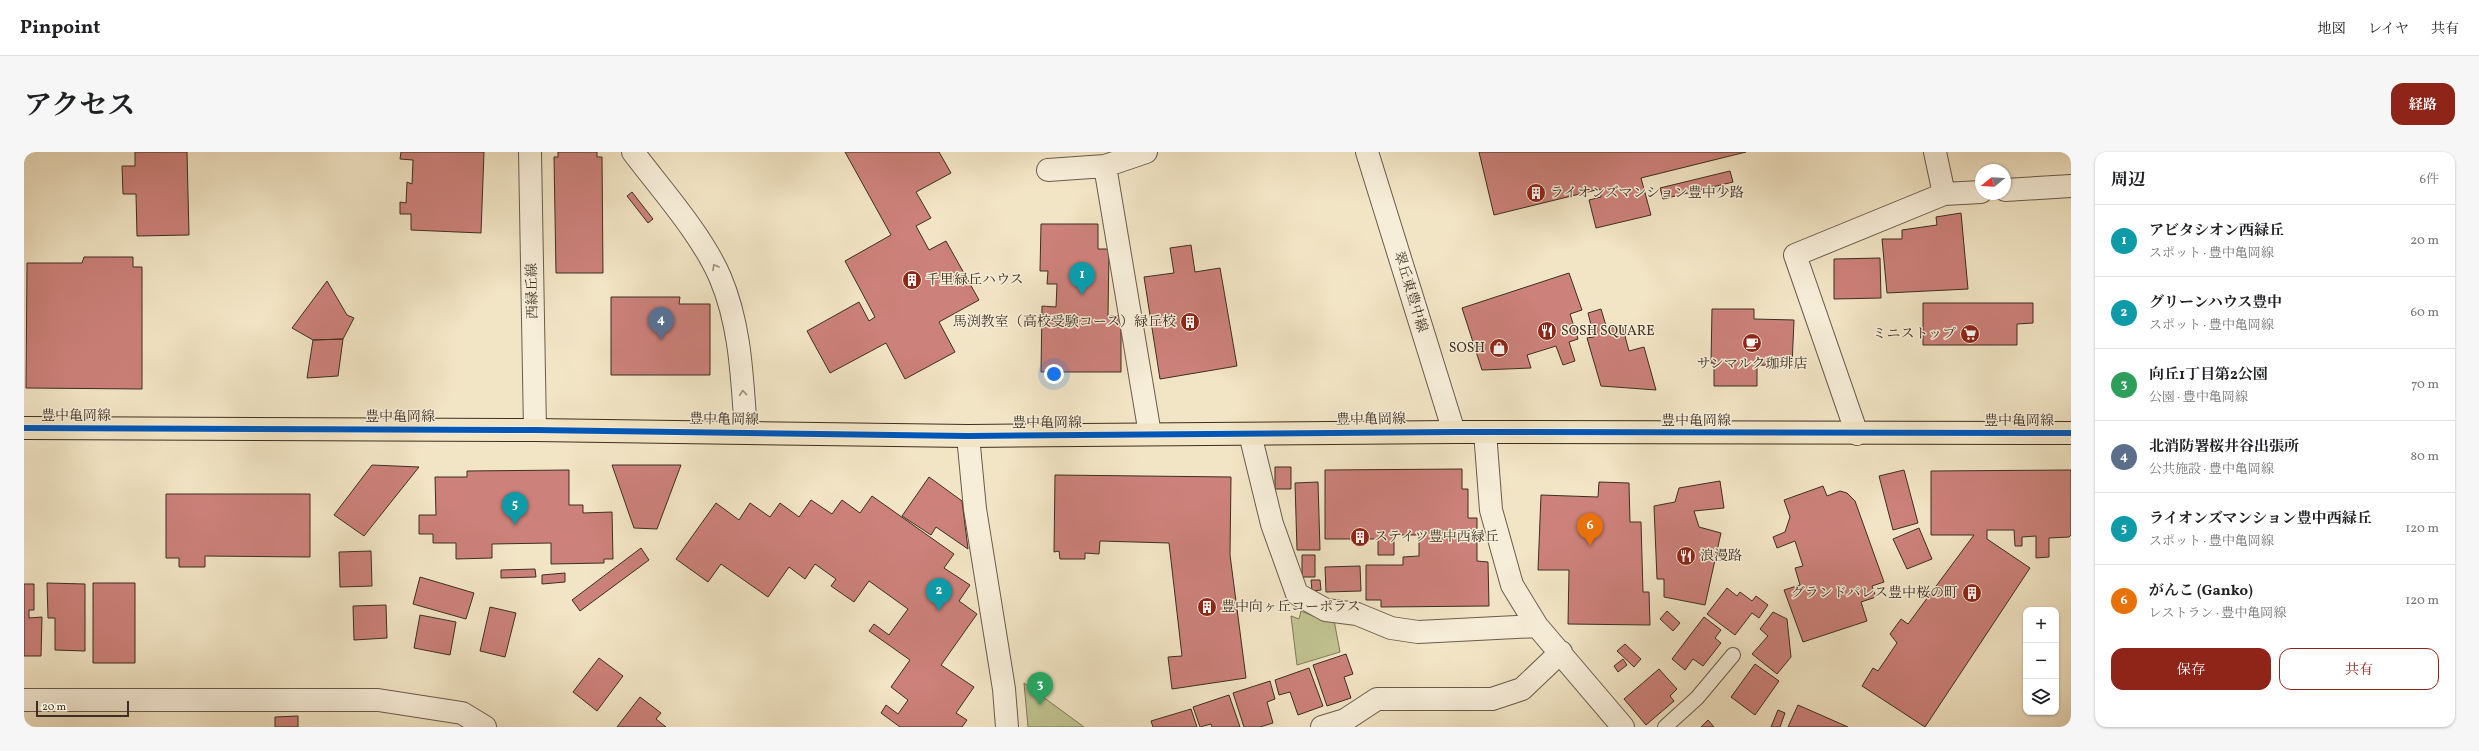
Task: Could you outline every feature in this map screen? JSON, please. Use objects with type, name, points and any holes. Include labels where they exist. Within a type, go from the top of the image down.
[{"type":"main road","name":"豊中亀岡線","points":[[24,428],[536,430],[968,436],[1454,432],[2071,434]]},
{"type":"street","name":"西緑丘線","points":[[530,152],[536,430]]},
{"type":"street","points":[[633,152],[700,242],[720,276],[735,323],[739,343],[746,432]]},
{"type":"street","points":[[1048,170],[1105,166],[1146,152]]},
{"type":"street","name":"翠丘東豊中線","points":[[1367,152],[1454,432]]},
{"type":"street","points":[[1935,152],[1944,194]]},
{"type":"street","points":[[1105,166],[1150,434]]},
{"type":"street","points":[[2011,190],[2071,186]]},
{"type":"street","points":[[1857,434],[1795,255],[1944,194],[1975,192]]},
{"type":"street","points":[[1485,432],[1491,510],[1512,585],[1537,626],[1561,652],[1623,727]]},
{"type":"street","points":[[1250,434],[1272,524],[1297,594],[1326,610],[1357,614],[1391,628],[1418,632],[1537,626]]},
{"type":"street","points":[[968,436],[975,509],[1004,689],[1007,727]]},
{"type":"street","points":[[1322,727],[1346,723],[1377,699],[1492,699],[1522,689],[1561,652]]},
{"type":"street","points":[[24,700],[378,700],[462,713],[485,727]]},
{"type":"lane","points":[[1665,727],[1697,698],[1733,655]]},
{"type":"green space","points":[[1301,611],[1323,620],[1334,620],[1340,652],[1297,665],[1291,616],[1299,619]]},
{"type":"green space","points":[[1024,683],[1084,727],[1028,727]]},
{"type":"building","points":[[135,152],[187,152],[189,235],[137,236],[136,194],[123,194],[122,166],[135,166]]},
{"type":"building","points":[[401,152],[484,152],[481,233],[411,230],[411,214],[400,214],[400,202],[406,203],[407,182],[412,184],[413,160],[400,159]]},
{"type":"building","points":[[558,152],[597,152],[597,157],[602,157],[603,273],[556,273],[554,157],[558,157]]},
{"type":"building","name":"千里緑丘ハウス","points":[[845,152],[939,152],[951,173],[916,192],[931,218],[916,226],[929,250],[946,241],[979,300],[939,322],[955,352],[905,379],[886,343],[830,373],[807,331],[859,302],[869,321],[875,317],[845,261],[891,235]]},
{"type":"building","name":"ライオンズマンション豊中少路","points":[[1479,152],[1746,152],[1641,178],[1651,215],[1596,228],[1589,200],[1601,197],[1600,189],[1494,215]]},
{"type":"building","points":[[1730,171],[1733,182],[1663,199],[1660,188]]},
{"type":"building","points":[[632,192],[653,219],[648,223],[627,196]]},
{"type":"building","points":[[1961,213],[1968,289],[1887,293],[1882,239],[1902,239],[1902,230],[1937,225],[1936,217]]},
{"type":"building","points":[[1041,224],[1098,224],[1098,249],[1109,249],[1108,316],[1121,316],[1121,372],[1041,372],[1042,306],[1056,307],[1057,284],[1047,284],[1048,271],[1040,271]]},
{"type":"building","name":"馬渕教室（高校受験コース）緑丘校","points":[[1191,245],[1195,272],[1220,268],[1237,366],[1160,379],[1144,277],[1174,273],[1170,248]]},
{"type":"building","points":[[84,257],[133,257],[133,267],[142,267],[142,389],[26,388],[27,263],[82,263]]},
{"type":"building","points":[[1880,258],[1881,298],[1834,299],[1834,259]]},
{"type":"building","points":[[1569,273],[1582,310],[1570,314],[1578,339],[1569,342],[1575,361],[1563,365],[1556,346],[1527,355],[1531,368],[1482,370],[1462,308]]},
{"type":"building","points":[[327,281],[347,315],[354,318],[343,339],[313,340],[292,328]]},
{"type":"building","points":[[611,297],[680,297],[679,304],[710,304],[710,375],[611,375]]},
{"type":"building","name":"ミニストップ","points":[[1923,303],[2033,303],[2033,323],[2017,324],[2017,345],[1923,345]]},
{"type":"building","points":[[1601,309],[1607,329],[1622,325],[1629,351],[1644,347],[1656,390],[1601,386],[1587,338],[1594,337],[1588,313]]},
{"type":"building","name":"サンマルク珈琲店","points":[[1712,309],[1754,309],[1754,319],[1794,320],[1792,366],[1757,365],[1757,386],[1714,386],[1714,363],[1711,363]]},
{"type":"building","points":[[343,339],[338,376],[307,378],[313,340]]},
{"type":"building","points":[[372,465],[419,467],[364,536],[334,515]]},
{"type":"building","points":[[612,465],[681,465],[657,529],[634,528]]},
{"type":"building","points":[[1275,467],[1291,467],[1291,489],[1275,489]]},
{"type":"building","name":"ステイツ豊中西緑丘","points":[[1462,469],[1462,489],[1468,489],[1468,518],[1477,518],[1477,561],[1488,562],[1489,606],[1381,607],[1381,600],[1366,600],[1366,565],[1403,565],[1403,557],[1419,556],[1419,535],[1394,535],[1394,555],[1378,555],[1378,539],[1325,539],[1325,470]]},
{"type":"building","points":[[569,470],[569,505],[583,505],[583,513],[612,512],[613,559],[604,559],[604,563],[551,564],[551,543],[492,544],[492,558],[456,559],[456,543],[433,543],[433,534],[419,534],[419,515],[436,515],[435,477],[467,477],[467,471]]},
{"type":"building","points":[[1904,470],[1918,523],[1893,530],[1879,476]]},
{"type":"building","name":"グランドパレス豊中桜の町","points":[[2071,470],[2071,535],[2069,537],[2049,538],[2049,557],[2036,558],[2036,536],[2022,537],[2022,546],[2015,546],[2014,530],[1987,530],[1987,539],[2030,568],[1925,727],[1862,686],[1873,668],[1878,671],[1897,643],[1890,634],[1901,619],[1908,624],[1974,535],[1931,535],[1931,471]]},
{"type":"building","name":"豊中向ヶ丘コーポラス","points":[[1055,475],[1231,477],[1230,555],[1246,678],[1172,689],[1168,657],[1182,656],[1169,543],[1100,541],[1099,554],[1085,553],[1085,559],[1060,559],[1059,551],[1054,552]]},
{"type":"building","points":[[929,477],[962,501],[968,549],[936,527],[931,535],[902,516]]},
{"type":"building","name":"浪漫路","points":[[1720,481],[1724,508],[1694,511],[1699,527],[1721,533],[1705,605],[1664,597],[1664,579],[1657,579],[1654,506],[1675,502],[1679,488]]},
{"type":"building","points":[[1318,482],[1320,550],[1297,550],[1295,483]]},
{"type":"building","points":[[1599,482],[1629,483],[1630,522],[1641,522],[1643,592],[1649,592],[1650,625],[1568,624],[1569,570],[1538,570],[1541,495],[1598,497]]},
{"type":"building","points":[[1823,486],[1827,496],[1840,491],[1847,493],[1855,501],[1884,582],[1872,586],[1876,597],[1861,602],[1867,621],[1803,642],[1784,590],[1800,585],[1795,568],[1803,566],[1795,541],[1777,548],[1773,537],[1785,532],[1790,517],[1784,500]]},
{"type":"building","points":[[166,494],[310,494],[310,557],[205,556],[205,567],[179,567],[179,558],[166,558]]},
{"type":"building","points":[[872,496],[954,554],[944,568],[970,585],[959,601],[977,614],[941,665],[974,687],[956,713],[967,720],[962,727],[900,727],[881,713],[886,705],[898,714],[908,700],[891,687],[910,660],[869,631],[874,624],[889,635],[908,609],[869,581],[854,602],[831,586],[836,579],[815,564],[805,579],[789,567],[768,597],[721,564],[708,582],[676,559],[716,503],[739,520],[750,503],[770,517],[780,503],[799,517],[811,500],[832,514],[842,500],[860,513]]},
{"type":"building","points":[[1919,528],[1932,559],[1907,569],[1893,539]]},
{"type":"building","points":[[641,548],[649,560],[580,611],[572,600]]},
{"type":"building","points":[[371,551],[372,586],[340,587],[339,552]]},
{"type":"building","points":[[1302,555],[1315,555],[1315,577],[1302,577]]},
{"type":"building","points":[[1360,566],[1361,591],[1326,592],[1325,567]]},
{"type":"building","points":[[535,569],[536,577],[501,578],[501,570]]},
{"type":"building","points":[[565,573],[565,582],[542,584],[542,575]]},
{"type":"building","points":[[420,577],[474,593],[466,619],[413,604]]},
{"type":"building","points":[[1311,580],[1320,580],[1321,590],[1312,591]]},
{"type":"building","points":[[47,583],[85,584],[85,651],[55,650],[55,618],[48,618]]},
{"type":"building","points":[[93,583],[135,583],[135,663],[93,663]]},
{"type":"building","points":[[24,584],[34,584],[34,610],[29,610],[29,618],[42,617],[41,656],[24,656]]},
{"type":"building","points":[[1727,588],[1737,596],[1740,592],[1752,601],[1756,596],[1768,605],[1759,618],[1752,613],[1735,635],[1707,614]]},
{"type":"building","points":[[386,605],[387,638],[354,640],[353,606]]},
{"type":"building","points":[[490,607],[516,613],[505,657],[480,651]]},
{"type":"building","points":[[1667,611],[1680,623],[1673,631],[1660,619]]},
{"type":"building","points":[[1773,612],[1787,619],[1791,657],[1777,674],[1752,654],[1768,636],[1760,629]]},
{"type":"building","points":[[420,615],[456,622],[450,655],[414,648]]},
{"type":"building","points":[[1704,617],[1721,630],[1715,638],[1721,643],[1703,666],[1693,659],[1685,670],[1672,659]]},
{"type":"building","points":[[1625,644],[1641,659],[1634,667],[1617,651]]},
{"type":"building","points":[[1346,654],[1353,674],[1344,677],[1351,698],[1327,706],[1313,665]]},
{"type":"building","points":[[599,658],[623,676],[597,711],[573,692]]},
{"type":"building","points":[[1623,659],[1627,665],[1618,672],[1614,666]]},
{"type":"building","points":[[1755,664],[1779,681],[1755,715],[1731,697]]},
{"type":"building","points":[[1309,668],[1323,706],[1298,715],[1290,692],[1279,695],[1275,680]]},
{"type":"building","points":[[1659,669],[1677,689],[1670,696],[1674,701],[1646,725],[1624,699]]},
{"type":"building","points":[[1270,681],[1275,699],[1267,702],[1273,723],[1260,727],[1244,727],[1233,693]]},
{"type":"building","points":[[1229,695],[1240,727],[1212,727],[1211,724],[1200,727],[1193,707]]},
{"type":"building","points":[[640,697],[661,713],[656,719],[666,727],[617,727]]},
{"type":"building","points":[[1798,705],[1848,727],[1788,727]]},
{"type":"building","points":[[1191,709],[1197,727],[1153,727],[1151,721]]},
{"type":"building","points":[[1778,710],[1785,713],[1780,727],[1771,727]]},
{"type":"building","points":[[298,716],[298,727],[275,727],[275,717]]},
{"type":"building","points":[[1708,720],[1714,727],[1701,727]]},
{"type":"cycle path","points":[[24,428],[535,430],[968,436],[1454,432],[2071,433]]},
{"type":"place","name":"ライオンズマンション豊中少路","points":[[1536,193]]},
{"type":"place","name":"千里緑丘ハウス","points":[[912,280]]},
{"type":"place","name":"アビタシオン西緑丘","points":[[1082,295]]},
{"type":"place","name":"馬渕教室（高校受験コース）緑丘校","points":[[1190,322]]},
{"type":"place","name":"SOSH SQUARE","points":[[1547,331]]},
{"type":"place","name":"ミニストップ","points":[[1970,334]]},
{"type":"place","name":"北消防署桜井谷出張所","points":[[661,340]]},
{"type":"place","name":"サンマルク珈琲店","points":[[1752,343]]},
{"type":"place","name":"SOSH","points":[[1499,348]]},
{"type":"place","name":"ライオンズマンション豊中西緑丘","points":[[515,525]]},
{"type":"place","name":"ステイツ豊中西緑丘","points":[[1360,537]]},
{"type":"place","name":"がんこ (Ganko)","points":[[1590,546]]},
{"type":"place","name":"浪漫路","points":[[1686,556]]},
{"type":"place","name":"グランドパレス豊中桜の町","points":[[1972,593]]},
{"type":"place","name":"豊中向ヶ丘コーポラス","points":[[1207,607]]},
{"type":"place","name":"グリーンハウス豊中","points":[[939,611]]},
{"type":"place","name":"向丘1丁目第2公園","points":[[1040,705]]}]
